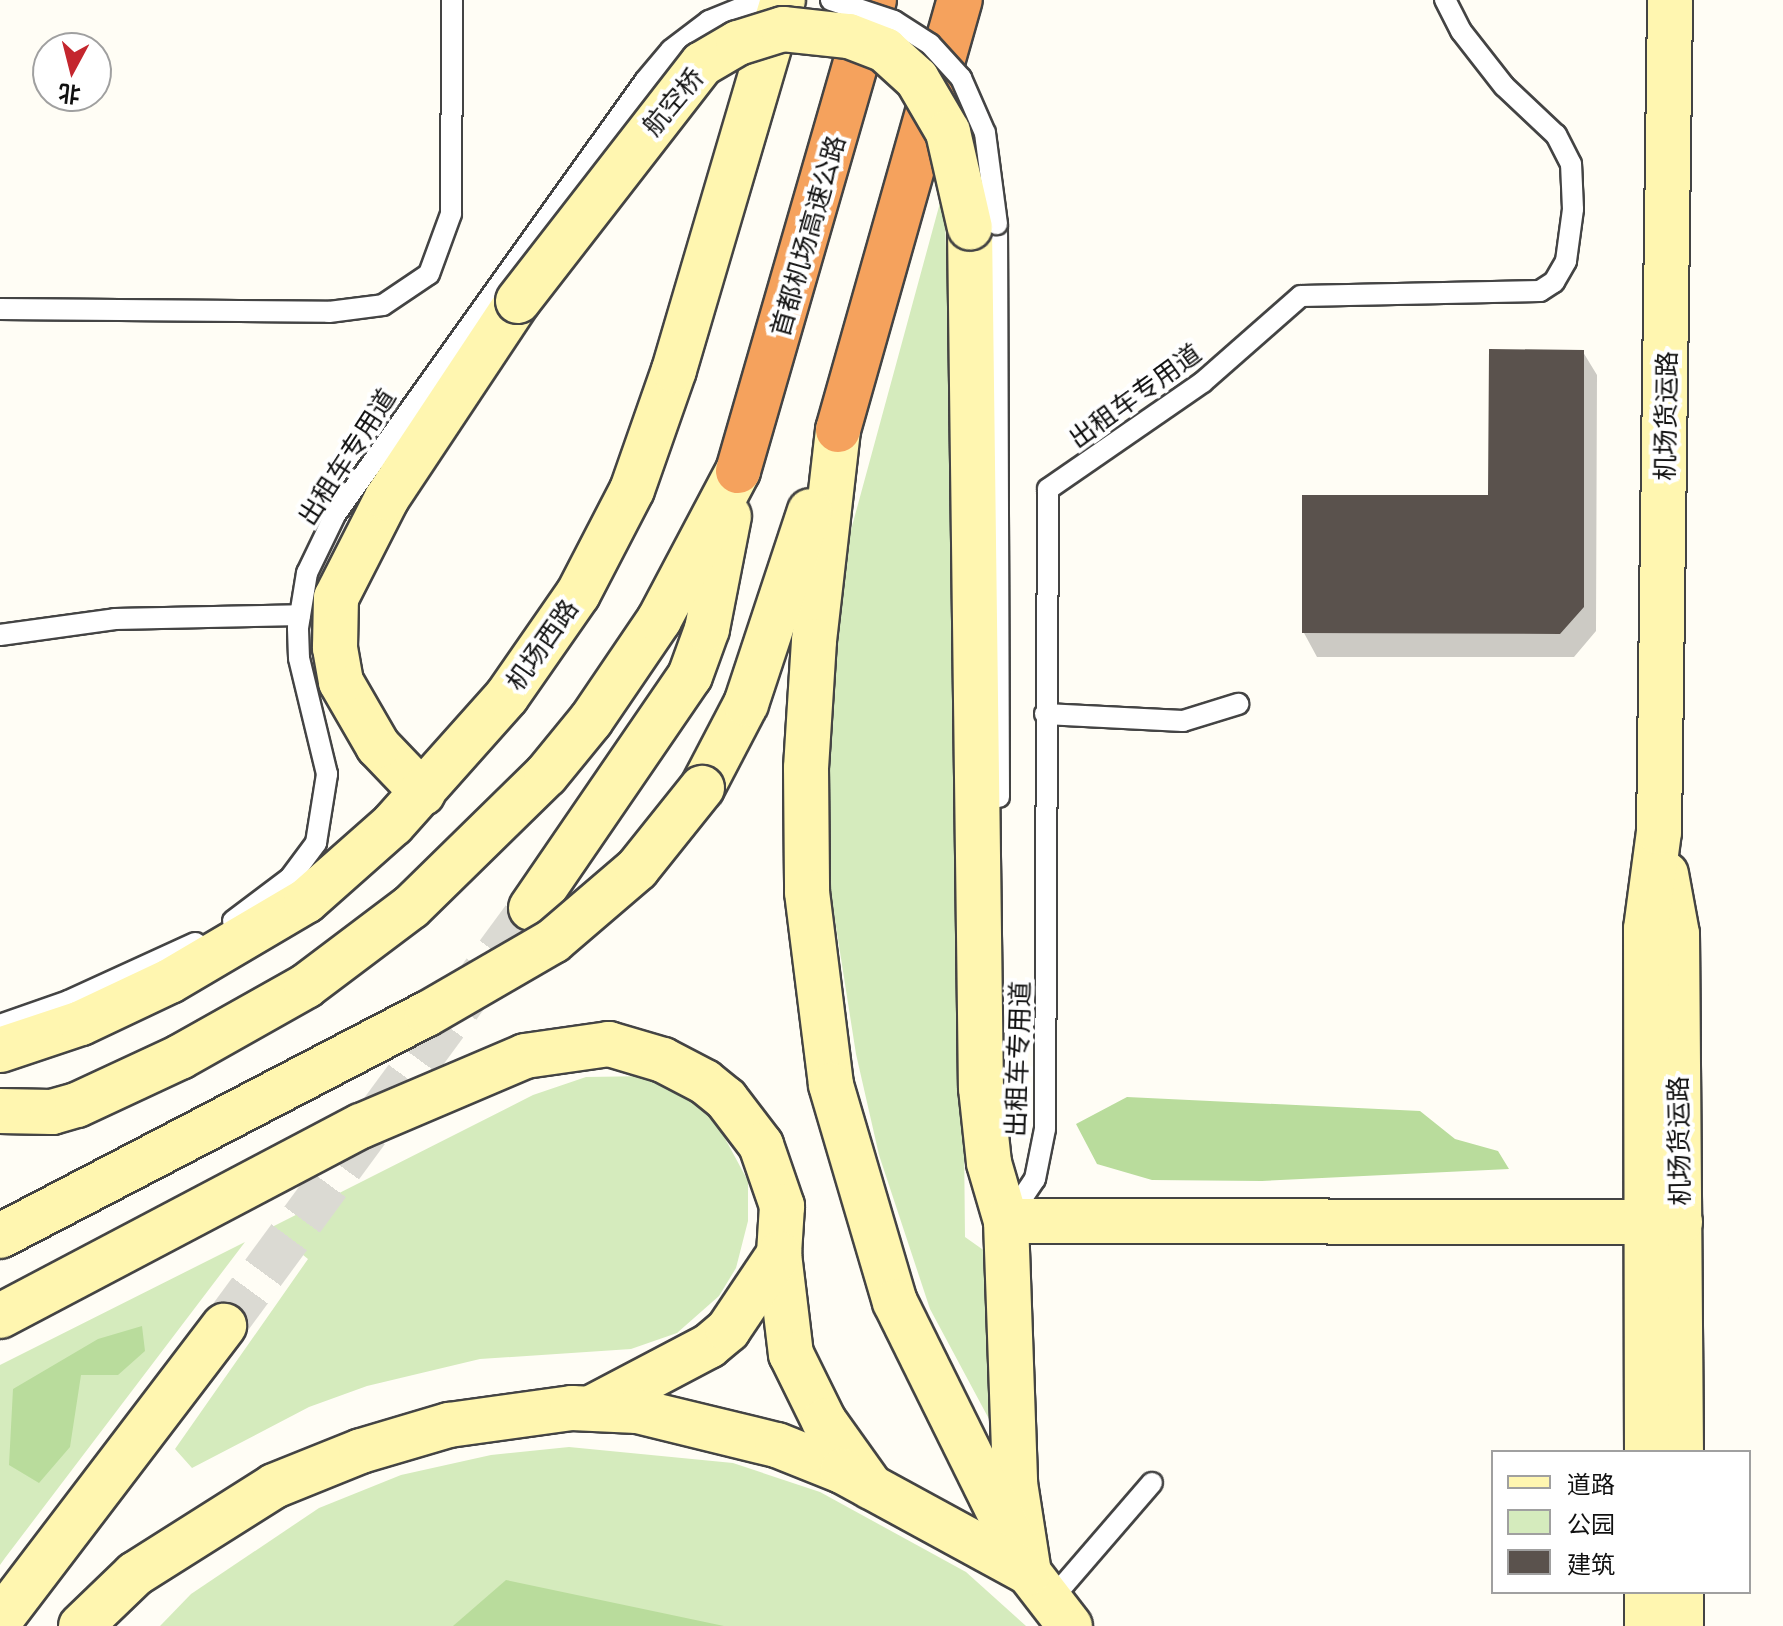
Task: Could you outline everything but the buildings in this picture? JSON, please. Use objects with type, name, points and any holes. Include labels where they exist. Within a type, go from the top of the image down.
[{"type":"highway","name":"首都机场高速公路","points":[[738,471],[874,0]]},
{"type":"highway","points":[[838,430],[960,0]]},
{"type":"street","name":"机场西路","points":[[0,1050],[124,1003],[284,915],[346,871],[423,793],[507,696],[553,632],[619,521],[674,370],[783,0]]},
{"type":"street","name":"机场货运路","points":[[1670,0],[1659,832],[1646,929],[1681,1450]]},
{"type":"street","name":"航空桥","points":[[423,793],[378,746],[341,682],[335,648],[336,598],[387,498],[506,294],[702,64],[738,43],[783,29],[849,36],[885,50],[917,79],[948,132],[984,226],[981,1088],[989,1163],[1006,1221],[1015,1483],[1049,1600]]},
{"type":"street","points":[[0,1236],[427,1014],[553,941],[637,869],[702,788],[746,704],[838,430]]},
{"type":"street","points":[[838,430],[806,768],[807,892],[831,1085],[895,1302],[1049,1600]]},
{"type":"street","points":[[531,908],[690,676],[707,629],[738,471]]},
{"type":"street","points":[[0,1145],[180,1057],[306,986],[451,871],[546,775],[591,720],[659,620],[738,471]]},
{"type":"street","points":[[0,1316],[361,1126],[542,1052],[609,1044],[642,1052],[705,1082],[749,1127],[780,1195],[779,1254],[791,1354],[824,1421],[871,1487]]},
{"type":"street","points":[[0,1111],[52,1112],[77,1105]]},
{"type":"street","points":[[1006,1221],[1664,1222]]},
{"type":"street","name":"机场货运路","points":[[1647,1450],[1664,1222]]},
{"type":"street","points":[[595,1406],[709,1346],[728,1330],[779,1254]]},
{"type":"street","points":[[0,1620],[224,1326]]},
{"type":"street","points":[[81,1626],[126,1581],[175,1544],[234,1507],[315,1468],[449,1425],[516,1412],[595,1406],[739,1433],[809,1457],[871,1487],[1049,1600]]},
{"type":"street","points":[[1647,1594],[1647,1626]]},
{"type":"street","points":[[1681,1594],[1681,1626]]},
{"type":"lane","points":[[0,309],[329,312],[383,305],[429,274],[451,214],[452,0]]},
{"type":"lane","name":"出租车专用道","points":[[0,1025],[68,1001],[200,941],[290,878],[316,843],[327,774],[299,658],[300,615],[307,573],[335,515],[506,294],[671,50],[709,21],[761,0]]},
{"type":"lane","points":[[831,0],[894,21],[930,44],[961,78],[985,133],[984,226]]},
{"type":"lane","name":"出租车专用道","points":[[1006,1221],[1035,1179],[1045,1129],[1048,489],[1203,382],[1301,296],[1540,291],[1554,282],[1568,248],[1571,164],[1556,135],[1504,86],[1461,31],[1445,0]]},
{"type":"lane","points":[[0,635],[115,619],[300,615]]},
{"type":"lane","points":[[1045,714],[1183,721],[1238,704]]},
{"type":"lane","points":[[1049,1600],[1152,1483]]},
{"type":"green space","points":[[944,188],[959,644],[965,1237],[989,1254],[989,1419],[930,1309],[879,1155],[856,1054],[829,882],[824,715],[842,563]]},
{"type":"green space","points":[[651,1076],[708,1107],[748,1181],[748,1221],[736,1268],[719,1296],[677,1333],[631,1349],[480,1359],[367,1386],[309,1407],[192,1468],[175,1449],[308,1259],[270,1228],[533,1095],[586,1077]]},
{"type":"green space","points":[[1127,1097],[1420,1111],[1455,1139],[1498,1151],[1509,1169],[1262,1181],[1152,1180],[1097,1164],[1076,1124]]},
{"type":"green space","points":[[245,1242],[5,1558],[0,1565],[0,1365]]},
{"type":"green space","points":[[142,1326],[145,1351],[118,1375],[81,1375],[70,1447],[39,1483],[9,1465],[13,1389],[98,1339]]},
{"type":"green space","points":[[569,1447],[733,1463],[820,1492],[966,1572],[1026,1626],[160,1626],[191,1594],[319,1508],[401,1475],[491,1455]]},
{"type":"green space","points":[[506,1580],[724,1626],[453,1626]]},
{"type":"tunnel","points":[[224,1326],[531,908]]}]
